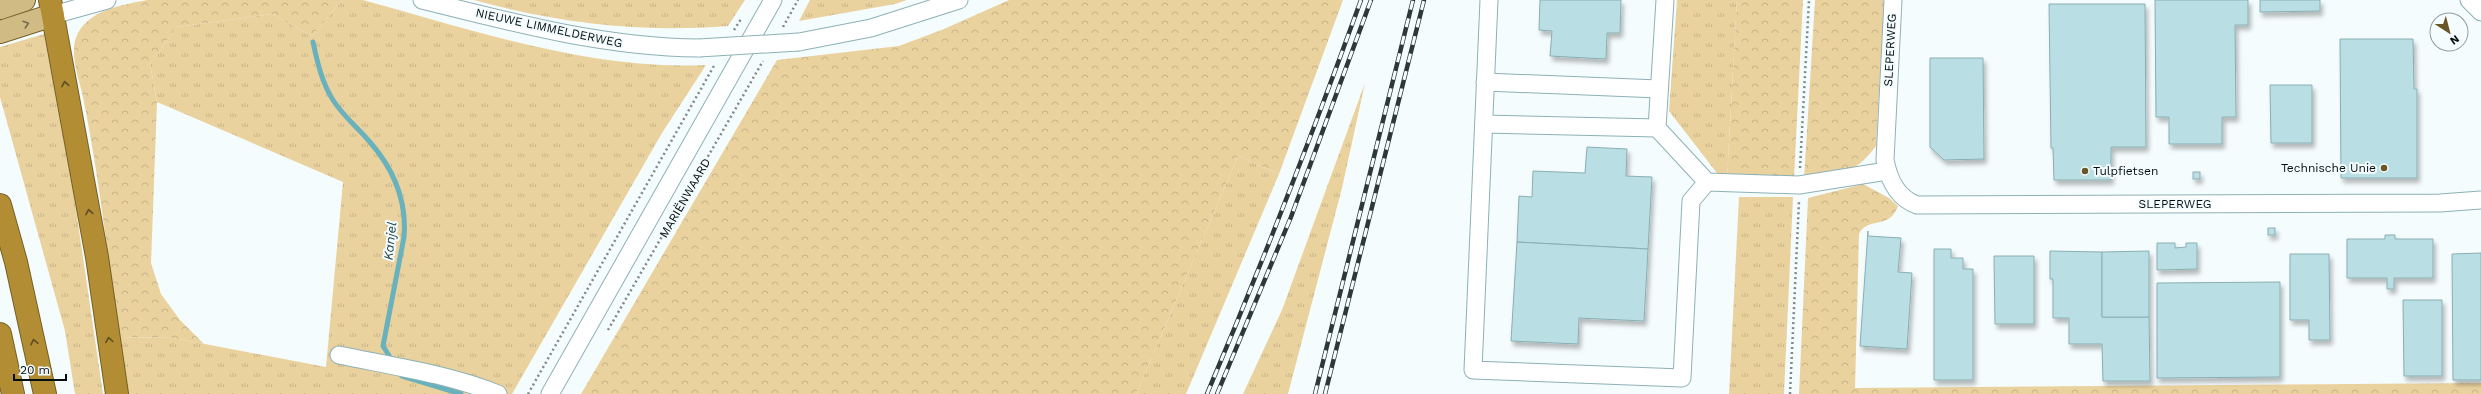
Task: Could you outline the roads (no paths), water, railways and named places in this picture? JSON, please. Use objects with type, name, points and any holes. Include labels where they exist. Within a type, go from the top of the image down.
[{"type":"highway","points":[[51,8],[97,257],[117,394]]},
{"type":"highway","points":[[0,205],[16,262],[45,394]]},
{"type":"highway","points":[[0,334],[14,394]]},
{"type":"main road","points":[[0,8],[24,0]]},
{"type":"main road","points":[[0,32],[51,8]]},
{"type":"street","points":[[51,8],[107,0]]},
{"type":"street","name":"NIEUWE LIMMELDERWEG","points":[[422,0],[580,37],[655,47],[699,48],[799,42],[871,28],[959,0]]},
{"type":"street","name":"MARIËNWAARD","points":[[550,394],[773,0]]},
{"type":"street","points":[[1489,0],[1473,370],[1682,378],[1691,201],[1707,182]]},
{"type":"street","points":[[1665,0],[1657,128],[1707,182],[1800,185],[1887,171]]},
{"type":"street","name":"SLEPERWEG","points":[[1893,0],[1885,160],[1887,171],[1892,183],[1908,202],[1917,205],[2440,203],[2481,200]]},
{"type":"street","points":[[2469,0],[2481,12]]},
{"type":"street","points":[[1485,82],[1659,88]]},
{"type":"street","points":[[1484,124],[1657,128]]},
{"type":"street","points":[[339,355],[410,370],[482,388],[498,394]]},
{"type":"waterway","name":"Kanjel","points":[[313,42],[320,72],[329,93],[341,111],[378,151],[397,186],[401,198],[404,237],[383,346],[393,362]]},
{"type":"waterway","name":"Kanjel","points":[[399,372],[402,376],[461,394]]},
{"type":"railway","points":[[1207,394],[1287,198],[1361,0]]},
{"type":"railway","points":[[1217,394],[1291,217],[1371,0]]},
{"type":"railway","points":[[1315,394],[1413,0]]},
{"type":"railway","points":[[1325,394],[1424,0]]},
{"type":"place","name":"Technische Unie","points":[[2384,168]]},
{"type":"place","name":"Tulpfietsen","points":[[2085,171]]}]
